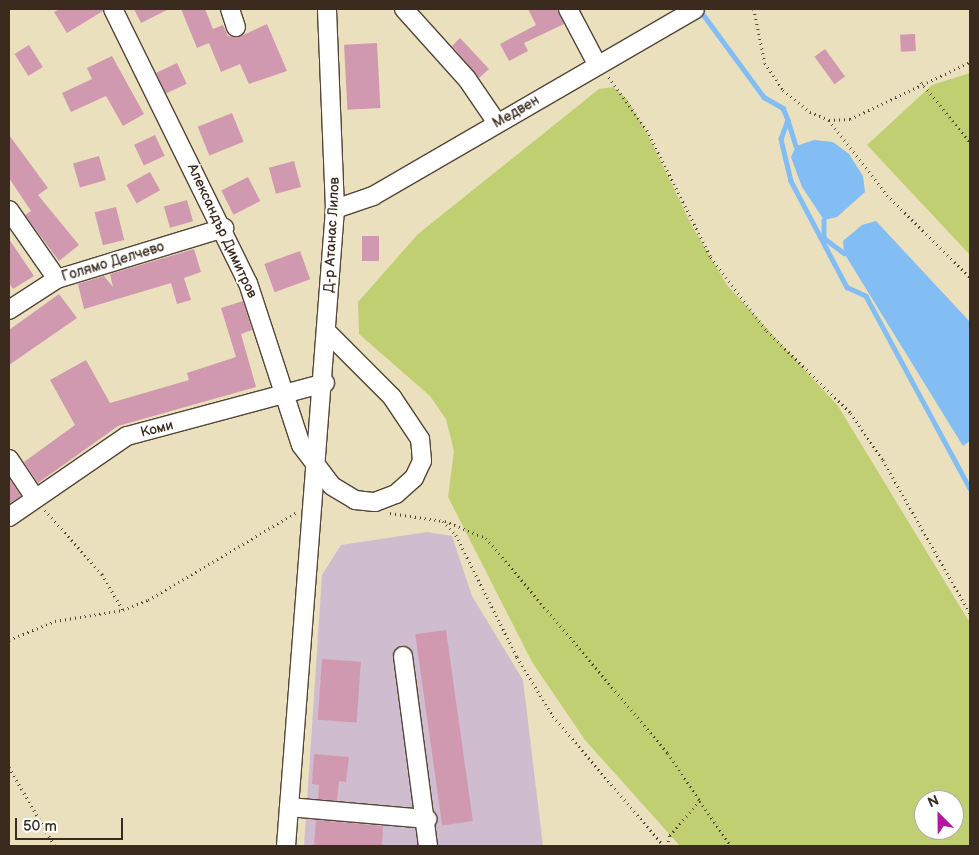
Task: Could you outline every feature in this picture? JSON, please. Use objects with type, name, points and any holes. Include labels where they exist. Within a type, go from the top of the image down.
[{"type":"street","name":"Александър Димитров","points":[[113,9],[224,228],[286,395],[301,445],[332,486],[355,500],[375,502],[396,494],[414,478],[422,461],[420,439],[411,420],[327,332]]},
{"type":"street","points":[[230,9],[236,27]]},
{"type":"street","name":"Д-р Атанас Лилов","points":[[286,846],[311,566],[314,460],[325,383],[335,209],[327,9]]},
{"type":"street","points":[[404,9],[467,79],[497,123]]},
{"type":"street","points":[[568,9],[597,64]]},
{"type":"street","name":"Медвен","points":[[335,209],[373,196],[597,64],[695,9]]},
{"type":"street","points":[[9,210],[57,278]]},
{"type":"street","name":"Голямо Делчево","points":[[9,310],[57,278],[224,228]]},
{"type":"street","name":"Коми","points":[[9,517],[127,436],[286,395],[325,383]]},
{"type":"street","points":[[9,459],[35,498]]},
{"type":"street","points":[[404,656],[427,819],[428,846]]},
{"type":"street","points":[[289,807],[427,819]]},
{"type":"path","points":[[754,9],[765,63],[783,90],[810,112],[829,120],[850,119],[921,82],[970,62]]},
{"type":"path","points":[[597,64],[626,95],[647,130],[711,257],[767,331],[851,413],[883,460],[970,613]]},
{"type":"path","points":[[921,82],[970,142]]},
{"type":"path","points":[[829,120],[887,195],[970,277]]},
{"type":"path","points":[[35,498],[102,574],[123,610]]},
{"type":"path","points":[[9,640],[56,622],[123,610],[212,565],[312,502]]},
{"type":"path","points":[[388,512],[443,521],[486,538],[668,753],[731,846]]},
{"type":"path","points":[[443,521],[456,535],[517,657],[553,716],[666,846],[670,836],[700,801]]},
{"type":"path","points":[[9,767],[55,846]]},
{"type":"shaded area","points":[[427,532],[452,536],[472,596],[523,680],[543,846],[304,846],[322,575],[341,545]]},
{"type":"green space","points":[[970,73],[970,255],[867,145],[932,85]]},
{"type":"green space","points":[[613,87],[627,99],[648,135],[692,226],[727,285],[838,406],[970,623],[970,846],[680,846],[585,740],[532,662],[448,497],[454,451],[446,419],[430,396],[359,334],[358,302],[418,234],[599,89]]},
{"type":"water","points":[[814,140],[833,142],[849,154],[863,176],[865,192],[837,217],[824,220],[802,187],[791,157],[796,146]]},
{"type":"water","points":[[876,221],[970,322],[970,441],[963,446],[844,253],[843,241],[862,225]]},
{"type":"building","points":[[60,9],[102,9],[103,11],[67,33],[54,12]]},
{"type":"building","points":[[134,9],[169,9],[141,23]]},
{"type":"building","points":[[181,9],[205,9],[213,29],[223,25],[228,36],[239,37],[267,24],[287,71],[249,84],[240,64],[221,72],[209,43],[197,48]]},
{"type":"building","points":[[528,9],[557,9],[564,24],[524,43],[528,51],[509,61],[500,44],[536,25]]},
{"type":"building","points":[[915,34],[916,51],[901,52],[900,35]]},
{"type":"building","points":[[460,38],[489,69],[479,78],[452,46]]},
{"type":"building","points":[[377,43],[380,108],[347,110],[344,45]]},
{"type":"building","points":[[29,45],[43,67],[28,76],[15,54]]},
{"type":"building","points":[[825,49],[845,77],[834,84],[814,57]]},
{"type":"building","points":[[112,56],[144,114],[123,126],[106,96],[71,112],[62,93],[92,79],[87,68]]},
{"type":"building","points":[[177,63],[187,84],[166,94],[156,73]]},
{"type":"building","points":[[232,113],[244,142],[209,156],[198,127]]},
{"type":"building","points":[[9,135],[48,188],[38,195],[79,245],[59,261],[25,215],[31,211],[9,178]]},
{"type":"building","points":[[155,135],[165,156],[144,166],[134,145]]},
{"type":"building","points":[[99,156],[106,180],[80,187],[73,163]]},
{"type":"building","points":[[294,161],[301,187],[276,194],[269,168]]},
{"type":"building","points":[[150,172],[160,190],[137,203],[126,185]]},
{"type":"building","points":[[248,177],[260,201],[234,215],[221,191]]},
{"type":"building","points":[[187,200],[193,221],[170,228],[164,207]]},
{"type":"building","points":[[116,207],[124,240],[103,245],[95,212]]},
{"type":"building","points":[[362,236],[379,236],[379,261],[362,261]]},
{"type":"building","points":[[9,239],[34,276],[13,289],[9,283]]},
{"type":"building","points":[[194,249],[201,272],[184,278],[191,300],[177,304],[171,283],[84,309],[78,284],[104,276],[113,287],[110,274]]},
{"type":"building","points":[[300,251],[310,279],[275,292],[264,264]]},
{"type":"building","points":[[59,294],[77,318],[9,365],[9,330]]},
{"type":"building","points":[[243,301],[252,330],[241,334],[256,387],[118,426],[38,483],[24,462],[75,425],[50,380],[86,360],[110,403],[189,380],[187,373],[236,357],[221,308]]},
{"type":"building","points":[[9,478],[21,496],[9,504]]},
{"type":"building","points":[[446,630],[473,821],[442,825],[415,634]]},
{"type":"building","points":[[322,659],[361,662],[357,723],[318,720]]},
{"type":"building","points":[[314,754],[349,757],[346,782],[339,781],[337,801],[318,799],[319,785],[312,784]]},
{"type":"building","points":[[316,820],[383,826],[382,846],[314,846]]},
{"type":"waterway","points":[[700,10],[764,97],[783,108],[788,120],[781,139],[791,181],[847,287],[866,296],[970,488]]},
{"type":"waterway","points":[[788,120],[796,146]]},
{"type":"waterway","points":[[824,220],[824,238],[844,253]]}]
